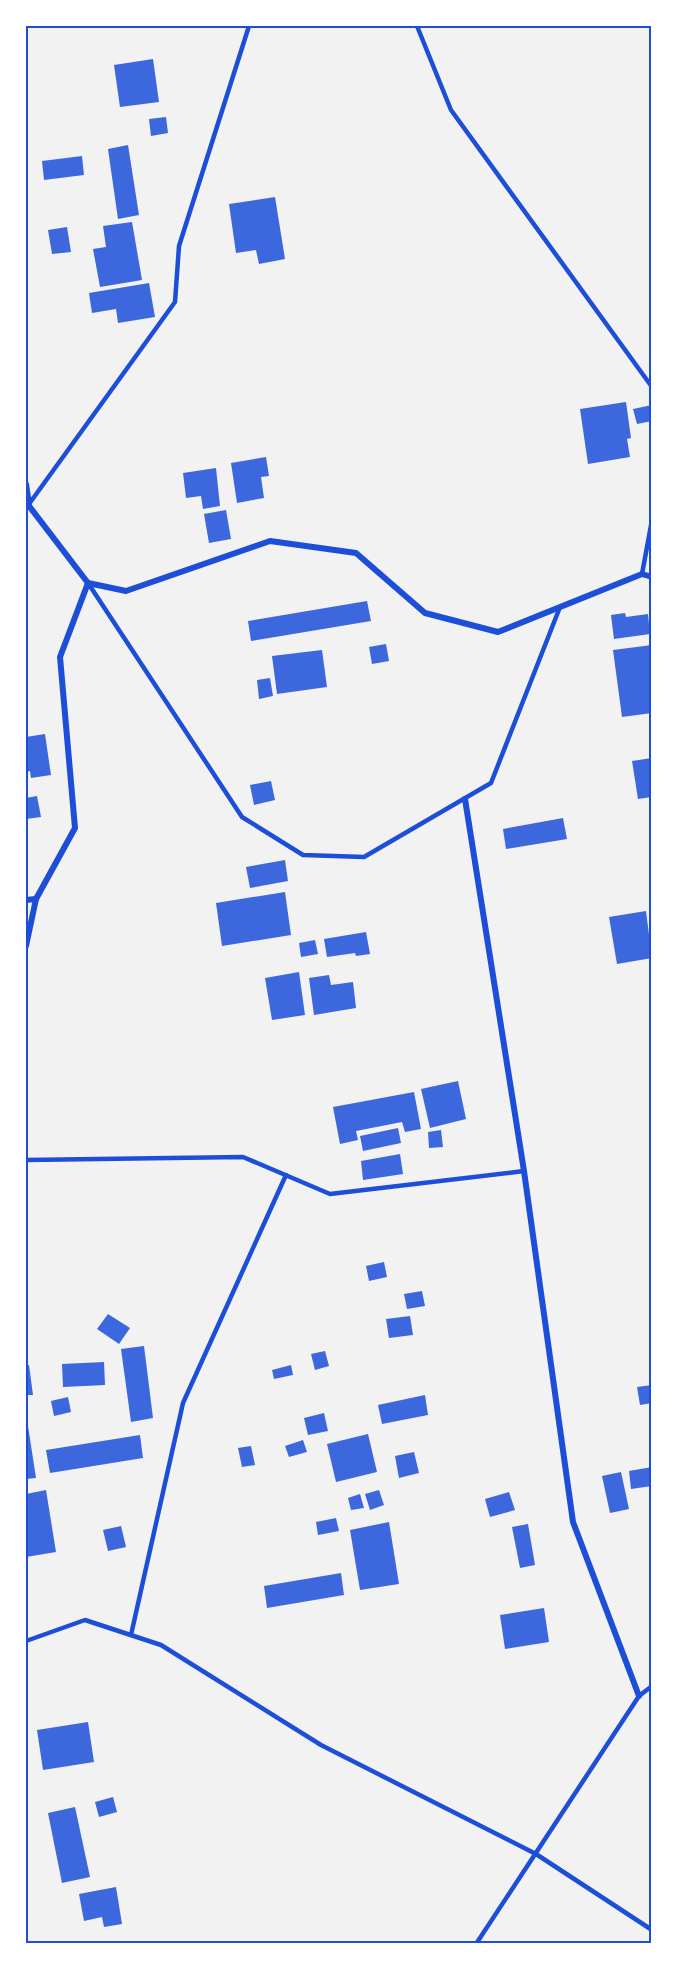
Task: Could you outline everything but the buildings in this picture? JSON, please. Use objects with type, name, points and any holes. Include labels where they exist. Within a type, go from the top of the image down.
[{"type":"street","points":[[26,484],[27,503],[88,583],[126,591],[270,541],[356,553],[425,613],[498,632],[642,574],[651,577]]},
{"type":"street","points":[[26,946],[36,899],[75,828],[60,657],[88,583]]},
{"type":"street","points":[[465,799],[524,1171],[573,1522],[639,1696]]},
{"type":"street","points":[[26,900],[36,899]]},
{"type":"lane","points":[[27,503],[174,302],[179,246],[249,26]]},
{"type":"lane","points":[[417,26],[451,110],[651,387]]},
{"type":"lane","points":[[642,574],[651,520]]},
{"type":"lane","points":[[88,583],[242,817],[303,855],[364,857],[491,783],[560,607]]},
{"type":"lane","points":[[26,1160],[243,1157],[330,1194],[524,1171]]},
{"type":"lane","points":[[131,1635],[183,1403],[286,1175]]},
{"type":"lane","points":[[26,1641],[86,1620],[161,1645],[321,1745],[536,1854],[651,1930]]},
{"type":"lane","points":[[476,1944],[639,1696],[651,1686]]}]
